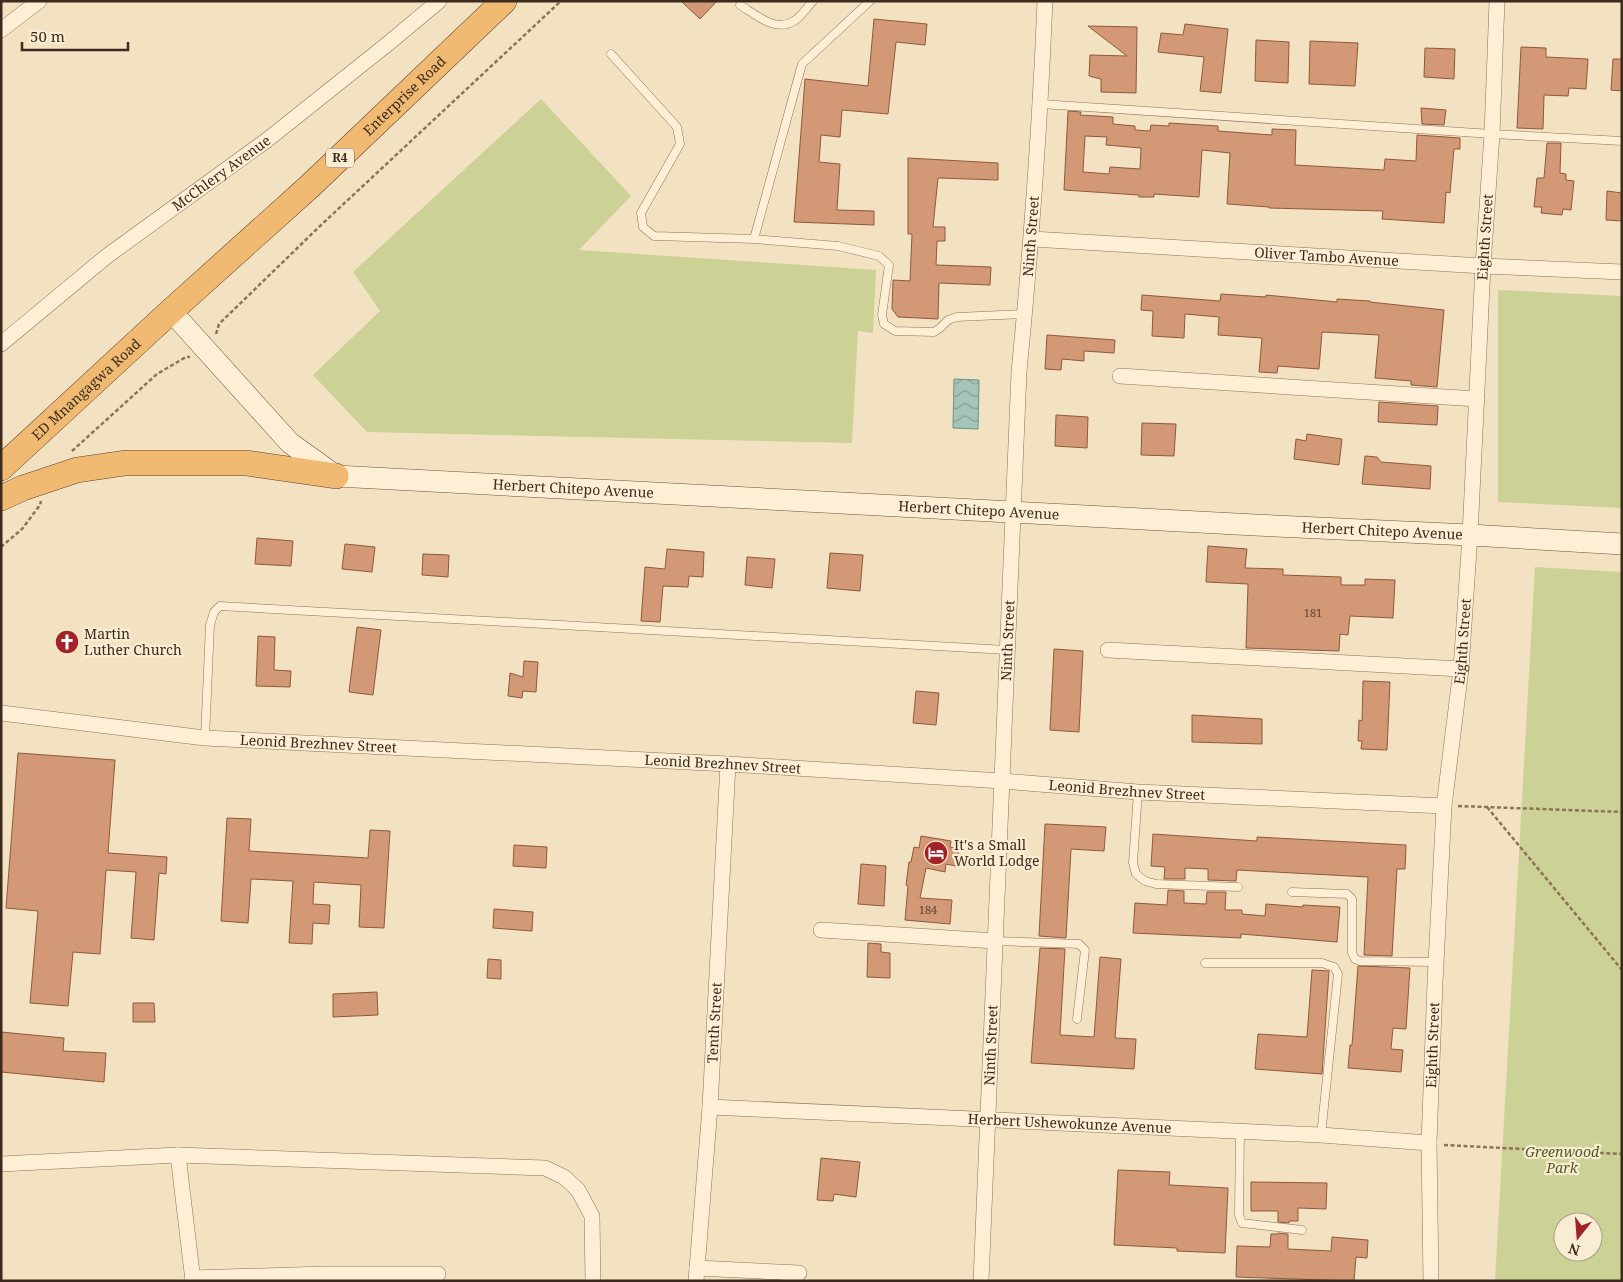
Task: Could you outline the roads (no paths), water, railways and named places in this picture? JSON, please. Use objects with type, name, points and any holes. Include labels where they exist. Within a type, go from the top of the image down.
[{"type":"highway","name":"Enterprise Road","points":[[171,311],[310,186],[504,1]]},
{"type":"highway","name":"ED Mnangagwa Road","points":[[1,468],[171,311]]},
{"type":"highway","points":[[1,498],[44,480],[77,470],[125,463],[246,463],[336,476]]},
{"type":"main road","points":[[171,311],[290,442],[336,476]]},
{"type":"main road","name":"Herbert Chitepo Avenue","points":[[336,476],[1622,544]]},
{"type":"street","points":[[1,30],[39,1]]},
{"type":"street","name":"McChlery Avenue","points":[[1,344],[107,256],[267,140],[439,1]]},
{"type":"street","name":"Ninth Street","points":[[981,1281],[1019,372],[1032,239],[1041,104],[1045,1]]},
{"type":"street","name":"Eighth Street","points":[[1430,1281],[1429,1143],[1444,806],[1461,669],[1470,535],[1483,266],[1492,134],[1496,1]]},
{"type":"street","name":"Oliver Tambo Avenue","points":[[1032,239],[1483,266],[1622,272]]},
{"type":"street","points":[[1120,376],[1477,399]]},
{"type":"street","points":[[1108,650],[1461,669]]},
{"type":"street","name":"Leonid Brezhnev Street","points":[[1,713],[205,738],[728,764],[1002,781],[1138,792],[1444,806]]},
{"type":"street","name":"Tenth Street","points":[[696,1274],[710,1107],[728,764]]},
{"type":"street","points":[[822,930],[996,942]]},
{"type":"street","name":"Herbert Ushewokunze Avenue","points":[[710,1107],[1321,1135],[1429,1143]]},
{"type":"street","points":[[1,1164],[178,1155],[545,1168],[564,1177],[578,1190],[592,1216],[593,1281]]},
{"type":"street","points":[[178,1155],[193,1280],[324,1274],[438,1274]]},
{"type":"street","points":[[696,1274],[799,1273]]},
{"type":"lane","points":[[740,5],[772,24],[782,25],[794,22],[813,1]]},
{"type":"lane","points":[[754,239],[802,64],[870,1]]},
{"type":"lane","points":[[612,54],[677,127],[680,144],[640,213],[643,227],[654,236],[754,239],[838,246],[879,256],[888,265],[882,315],[884,324],[895,331],[934,332],[948,320],[957,317],[1025,314]]},
{"type":"lane","points":[[1041,104],[1622,141]]},
{"type":"lane","points":[[205,738],[210,625],[214,612],[220,606],[1008,650]]},
{"type":"lane","points":[[1138,792],[1134,863],[1136,874],[1156,884],[1238,887]]},
{"type":"lane","points":[[1292,892],[1347,894],[1352,899],[1352,953],[1355,959],[1360,961],[1436,962]]},
{"type":"lane","points":[[996,942],[1079,944],[1085,950],[1077,1019]]},
{"type":"lane","points":[[1205,963],[1322,963],[1334,966],[1338,974],[1321,1135]]},
{"type":"lane","points":[[1240,1131],[1239,1215],[1242,1223],[1302,1230]]},
{"type":"water","points":[[954,379],[979,380],[978,429],[953,428]]},
{"type":"place","name":"Martin Luther Church","points":[[67,642]]},
{"type":"place","name":"It's a Small World Lodge","points":[[936,853]]},
{"type":"park label","name":"Greenwood Park","points":[[1562,1160]]}]
